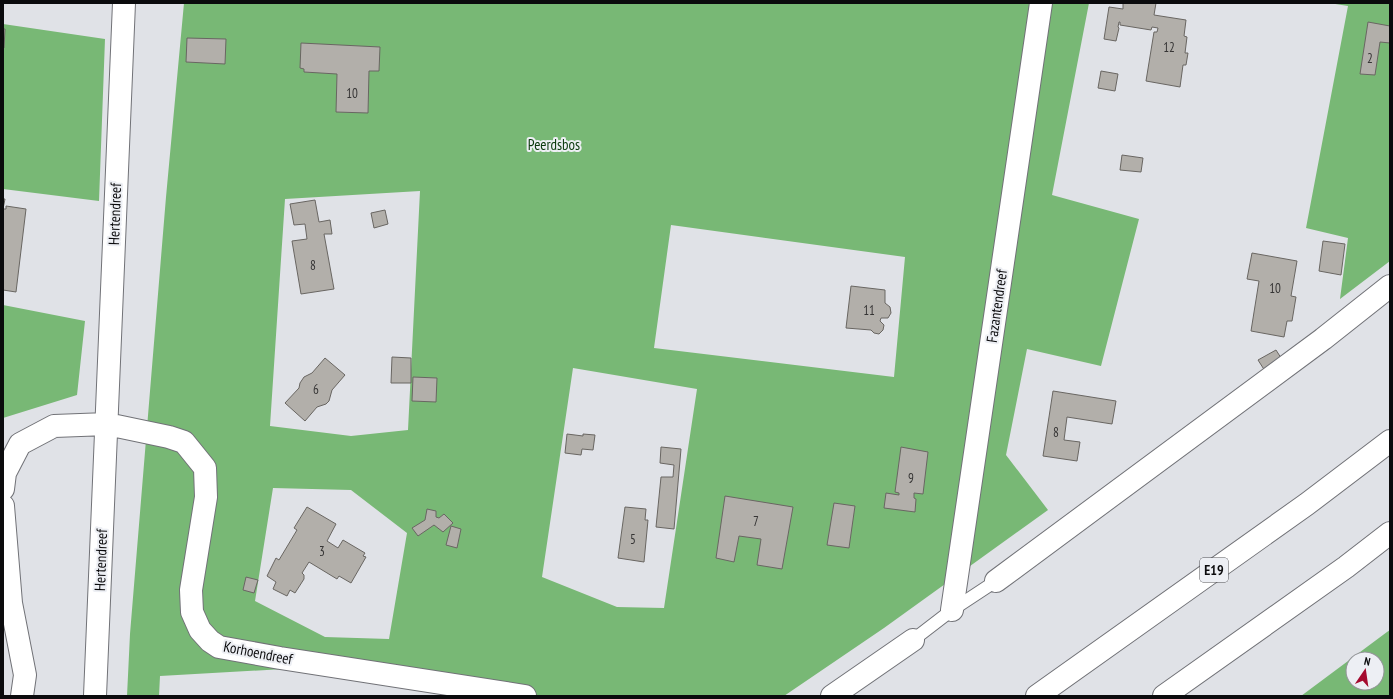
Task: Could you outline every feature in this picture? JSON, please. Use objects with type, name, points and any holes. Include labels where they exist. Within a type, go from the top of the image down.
[{"type":"main road","name":"Hertendreef","points":[[96,696],[124,3]]},
{"type":"main road","name":"Fazantendreef","points":[[952,610],[1041,3]]},
{"type":"main road","points":[[996,581],[1323,339],[1390,286]]},
{"type":"main road","points":[[3,489],[6,472],[20,444],[54,426],[107,424]]},
{"type":"main road","name":"Korhoendreef","points":[[107,424],[169,437],[184,442],[205,468],[206,497],[191,590],[192,612],[200,630],[219,648],[525,696]]},
{"type":"main road","name":"E19","points":[[1037,696],[1307,504],[1390,441]]},
{"type":"main road","points":[[3,506],[7,603],[25,675],[22,696]]},
{"type":"main road","points":[[1164,696],[1346,567],[1390,533]]},
{"type":"main road","points":[[832,696],[913,640]]},
{"type":"lane","points":[[913,640],[952,610],[996,581]]},
{"type":"green space","name":"Peerdsbos","points":[[184,3],[1089,3],[1052,195],[1139,219],[1101,366],[1027,349],[1006,455],[1048,510],[884,628],[784,696],[526,696],[318,667],[160,676],[159,696],[127,696],[130,634],[166,197]],"holes":[[[420,191],[408,430],[351,436],[270,426],[285,199]],[[671,225],[905,257],[894,377],[654,348]],[[573,368],[697,389],[664,608],[617,607],[542,577]],[[273,488],[351,490],[407,533],[389,639],[325,637],[255,601]]]},
{"type":"green space","points":[[1329,3],[1390,3],[1390,261],[1340,299],[1348,238],[1306,228],[1348,6]]},
{"type":"green space","points":[[3,24],[105,39],[99,201],[3,189]]},
{"type":"green space","points":[[3,305],[85,321],[77,395],[3,418]]},
{"type":"green space","points":[[1390,630],[1390,696],[1301,696],[1345,663],[1345,691],[1385,691],[1385,651],[1362,651]]},
{"type":"building","points":[[1123,3],[1156,3],[1154,15],[1186,20],[1184,36],[1187,37],[1185,53],[1188,53],[1186,65],[1183,65],[1180,87],[1146,81],[1154,32],[1157,32],[1158,28],[1152,27],[1151,30],[1120,25],[1119,22],[1116,41],[1104,39],[1109,7],[1123,9]]},
{"type":"building","points":[[1368,22],[1390,26],[1390,43],[1380,42],[1375,75],[1360,74]]},
{"type":"building","points":[[3,29],[5,29],[4,48],[3,48]]},
{"type":"building","points":[[187,38],[226,39],[225,64],[186,62]]},
{"type":"building","points":[[301,43],[380,47],[379,71],[369,71],[368,113],[336,112],[337,74],[304,72],[304,69],[300,68]]},
{"type":"building","points":[[1101,71],[1118,74],[1115,91],[1098,88]]},
{"type":"building","points":[[1122,155],[1143,158],[1141,172],[1120,170]]},
{"type":"building","points":[[315,200],[319,222],[330,220],[332,234],[324,234],[334,289],[301,294],[292,241],[307,239],[305,224],[294,225],[290,204]]},
{"type":"building","points":[[6,206],[26,209],[16,292],[3,290],[3,209],[6,209]]},
{"type":"building","points":[[385,210],[388,224],[374,228],[371,213]]},
{"type":"building","points":[[1323,241],[1345,244],[1341,275],[1319,271]]},
{"type":"building","points":[[1252,253],[1297,261],[1291,296],[1296,297],[1292,321],[1287,321],[1284,337],[1251,331],[1259,281],[1247,279]]},
{"type":"building","points":[[851,286],[885,290],[885,303],[890,307],[891,313],[888,318],[881,318],[880,321],[884,325],[883,330],[879,334],[874,333],[871,330],[846,328]]},
{"type":"building","points":[[1276,350],[1283,361],[1265,371],[1258,360]]},
{"type":"building","points":[[392,357],[411,358],[411,383],[391,383]]},
{"type":"building","points":[[325,358],[345,375],[332,390],[329,401],[326,404],[317,407],[305,421],[285,403],[299,388],[304,377],[312,373]]},
{"type":"building","points":[[413,377],[437,378],[436,402],[412,401]]},
{"type":"building","points":[[1053,391],[1116,401],[1112,424],[1067,417],[1064,440],[1080,442],[1077,461],[1043,456]]},
{"type":"building","points":[[567,434],[583,436],[583,434],[595,435],[593,450],[582,449],[581,455],[565,453]]},
{"type":"building","points":[[661,447],[681,449],[674,529],[656,527],[661,477],[673,477],[674,465],[660,463]]},
{"type":"building","points":[[901,447],[928,452],[923,494],[914,493],[914,498],[916,499],[915,512],[884,508],[886,493],[899,495],[899,493],[895,492]]},
{"type":"building","points":[[725,496],[793,507],[782,569],[757,565],[761,539],[739,536],[734,562],[716,558]]},
{"type":"building","points":[[834,503],[855,506],[849,548],[827,545]]},
{"type":"building","points":[[307,507],[336,524],[327,541],[338,548],[343,540],[365,553],[363,556],[366,557],[351,583],[339,576],[337,579],[309,562],[302,573],[304,575],[304,579],[295,593],[290,590],[287,596],[273,589],[276,582],[267,576],[276,558],[279,560],[297,530],[294,528]]},
{"type":"building","points":[[625,507],[646,509],[645,520],[648,520],[644,562],[618,558]]},
{"type":"building","points":[[427,509],[436,511],[436,517],[439,518],[444,514],[453,523],[443,532],[434,525],[418,536],[412,528],[425,520]]},
{"type":"building","points":[[451,526],[461,529],[457,548],[446,545]]},
{"type":"building","points":[[246,577],[258,580],[254,593],[243,590]]}]
